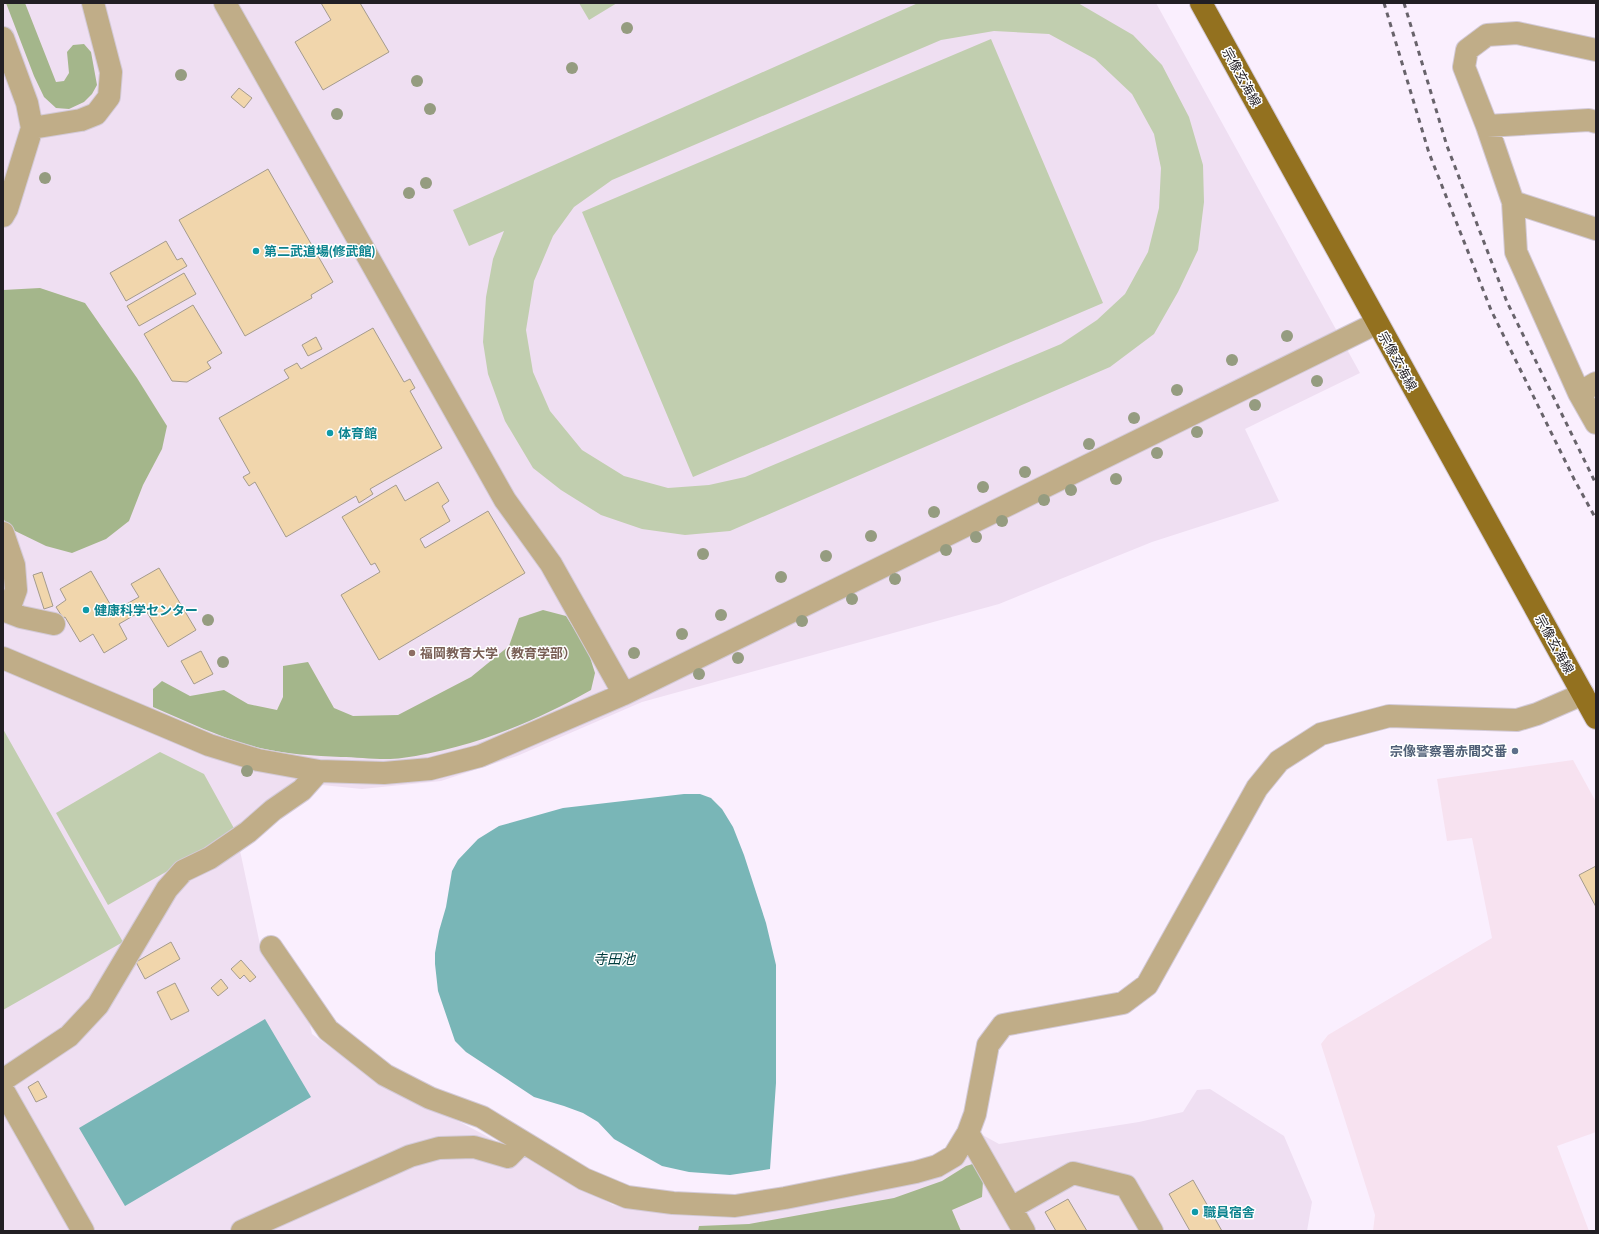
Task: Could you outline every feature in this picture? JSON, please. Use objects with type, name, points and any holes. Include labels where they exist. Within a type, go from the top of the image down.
[{"type":"main road","name":"宗像玄海線","points":[[1201,3],[1596,718]]},
{"type":"street","points":[[32,128],[80,120],[96,114],[109,97],[111,72],[94,3]]},
{"type":"street","points":[[225,3],[505,500],[550,564],[624,694]]},
{"type":"street","points":[[1596,50],[1517,33],[1487,35],[1467,50],[1464,67],[1487,126],[1513,202],[1516,252],[1587,388],[1596,424]]},
{"type":"street","points":[[3,38],[27,103],[32,128],[3,216]]},
{"type":"street","points":[[1487,126],[1589,120],[1596,122]]},
{"type":"street","points":[[1513,202],[1596,229]]},
{"type":"street","points":[[3,658],[209,745],[258,760],[319,771],[384,773],[430,769],[480,756],[624,694],[1378,323]]},
{"type":"street","points":[[3,533],[14,564],[16,590],[6,611],[21,617],[54,624]]},
{"type":"street","points":[[271,947],[328,1030],[385,1075],[430,1098],[482,1117],[584,1179],[627,1196],[672,1203],[735,1206],[793,1197],[937,1166],[954,1156],[968,1133],[975,1114],[988,1045],[1003,1025],[1123,1003],[1147,985],[1257,788],[1279,761],[1321,734],[1389,716],[1517,720],[1536,714],[1583,694]]},
{"type":"street","points":[[3,1080],[68,1036],[98,1005],[167,889],[183,871],[210,858],[248,832],[273,810],[302,790],[319,771]]},
{"type":"street","points":[[3,1090],[83,1231]]},
{"type":"street","points":[[968,1133],[1024,1231]]},
{"type":"street","points":[[242,1231],[410,1156],[439,1148],[474,1147],[508,1157],[523,1142]]},
{"type":"street","points":[[1011,1208],[1073,1173],[1126,1186],[1152,1231]]},
{"type":"shaded area","name":"福岡教育大学（教育学部）","points":[[3,3],[1156,3],[1360,373],[1245,429],[1279,501],[1152,542],[999,604],[642,702],[517,756],[441,781],[362,789],[322,785],[279,813],[239,846],[262,954],[306,1007],[312,1034],[374,1079],[418,1103],[460,1122],[613,1205],[674,1215],[734,1218],[912,1184],[946,1174],[967,1154],[979,1133],[999,1144],[1139,1122],[1183,1112],[1197,1090],[1210,1089],[1284,1136],[1312,1202],[1307,1231],[3,1231]]},
{"type":"shaded area","points":[[6,3],[25,3],[56,82],[64,81],[69,73],[67,52],[73,45],[84,44],[91,52],[97,85],[92,94],[84,102],[69,109],[56,108],[44,97],[34,76]]},
{"type":"shaded area","points":[[579,3],[617,3],[589,20]]},
{"type":"shaded area","points":[[918,3],[1078,3],[1133,35],[1162,65],[1189,117],[1203,165],[1204,202],[1198,250],[1178,292],[1154,334],[1110,367],[730,531],[685,535],[642,529],[601,515],[561,490],[533,468],[505,421],[488,374],[483,342],[486,297],[493,259],[504,231],[469,246],[453,210]],"holes":[[[994,31],[1049,34],[1095,59],[1132,94],[1154,134],[1161,168],[1159,208],[1148,252],[1125,294],[1097,320],[1061,344],[745,477],[709,485],[668,488],[624,476],[582,450],[550,411],[533,372],[526,330],[534,281],[553,236],[574,207],[612,180],[941,40]]]},
{"type":"shaded area","points":[[991,39],[1103,303],[693,477],[582,212]]},
{"type":"shaded area","points":[[40,288],[85,303],[137,378],[167,426],[162,449],[143,485],[129,521],[106,539],[72,553],[46,546],[9,528],[3,518],[3,290]]},
{"type":"shaded area","points":[[543,610],[566,616],[588,651],[595,673],[591,690],[523,724],[500,733],[427,754],[387,759],[321,756],[270,750],[233,740],[153,707],[153,689],[162,681],[190,696],[224,690],[248,704],[277,710],[283,697],[283,666],[308,662],[334,708],[353,716],[398,715],[471,677],[509,646],[519,618]]},
{"type":"shaded area","points":[[3,729],[123,942],[3,1010]]},
{"type":"shaded area","points":[[160,752],[204,774],[236,832],[108,905],[56,813]]},
{"type":"shaded area","points":[[1573,760],[1596,802],[1596,1132],[1557,1146],[1589,1231],[1373,1231],[1375,1215],[1321,1044],[1328,1035],[1492,938],[1472,838],[1447,841],[1437,779]]},
{"type":"shaded area","points":[[976,1163],[983,1181],[982,1197],[952,1210],[961,1231],[698,1231],[699,1226],[749,1224],[894,1198],[942,1181],[966,1166]]},
{"type":"water","name":"寺田池","points":[[684,794],[700,794],[711,798],[722,809],[733,827],[744,855],[766,923],[776,965],[776,1083],[770,1169],[730,1175],[689,1172],[662,1166],[614,1139],[598,1122],[583,1113],[534,1097],[466,1052],[455,1041],[438,991],[435,953],[439,931],[446,907],[452,871],[458,860],[478,839],[499,826],[563,808]]},
{"type":"water","points":[[265,1019],[311,1097],[125,1206],[79,1128]]},
{"type":"building","points":[[321,3],[360,3],[389,52],[323,90],[295,42],[331,20]]},
{"type":"building","points":[[239,88],[252,98],[244,108],[231,97]]},
{"type":"building","name":"第二武道場(修武館)","points":[[268,169],[333,282],[311,295],[312,298],[245,336],[179,220]]},
{"type":"building","points":[[166,241],[177,260],[182,258],[187,266],[126,301],[110,273]]},
{"type":"building","points":[[184,273],[196,294],[139,326],[127,306]]},
{"type":"building","points":[[193,305],[222,353],[207,362],[211,368],[187,382],[172,381],[144,334]]},
{"type":"building","name":"体育館","points":[[373,328],[404,382],[410,379],[415,388],[410,391],[442,448],[370,489],[373,494],[359,503],[356,496],[286,537],[255,482],[249,486],[243,477],[250,473],[219,418],[289,378],[284,370],[297,363],[301,369]]},
{"type":"building","points":[[316,337],[322,349],[308,356],[302,345]]},
{"type":"building","points":[[438,482],[449,501],[442,506],[450,521],[420,539],[425,548],[488,511],[525,573],[379,660],[341,595],[380,572],[375,563],[371,565],[342,517],[396,485],[405,501]]},
{"type":"building","name":"健康科学センター","points":[[159,568],[196,630],[168,647],[145,609],[119,624],[127,639],[104,653],[93,634],[80,642],[65,617],[63,618],[56,607],[66,600],[60,589],[91,571],[114,611],[139,597],[131,584]]},
{"type":"building","points":[[42,572],[53,606],[44,609],[33,575]]},
{"type":"building","points":[[201,651],[213,674],[194,684],[181,661]]},
{"type":"building","points":[[1596,866],[1596,907],[1579,875]]},
{"type":"building","points":[[171,942],[180,959],[145,979],[136,962]]},
{"type":"building","points":[[241,960],[256,977],[250,982],[244,975],[240,979],[231,969]]},
{"type":"building","points":[[221,979],[228,988],[218,996],[211,988]]},
{"type":"building","points":[[175,983],[189,1011],[171,1020],[157,992]]},
{"type":"building","points":[[38,1081],[47,1097],[36,1102],[28,1087]]},
{"type":"building","name":"職員宿舎","points":[[1193,1180],[1222,1231],[1190,1231],[1169,1194]]},
{"type":"building","points":[[1068,1199],[1087,1231],[1056,1231],[1045,1212]]},
{"type":"railway","points":[[1384,3],[1429,153],[1491,310],[1574,479],[1596,519]]},
{"type":"railway","points":[[1404,3],[1447,146],[1507,302],[1596,484]]},
{"type":"place","name":"第二武道場(修武館)","points":[[256,251]]},
{"type":"place","name":"体育館","points":[[330,433]]},
{"type":"place","name":"健康科学センター","points":[[86,610]]},
{"type":"place","name":"福岡教育大学（教育学部）","points":[[412,653]]},
{"type":"place","name":"宗像警察署赤間交番","points":[[1515,751]]},
{"type":"place","name":"職員宿舎","points":[[1195,1212]]}]
